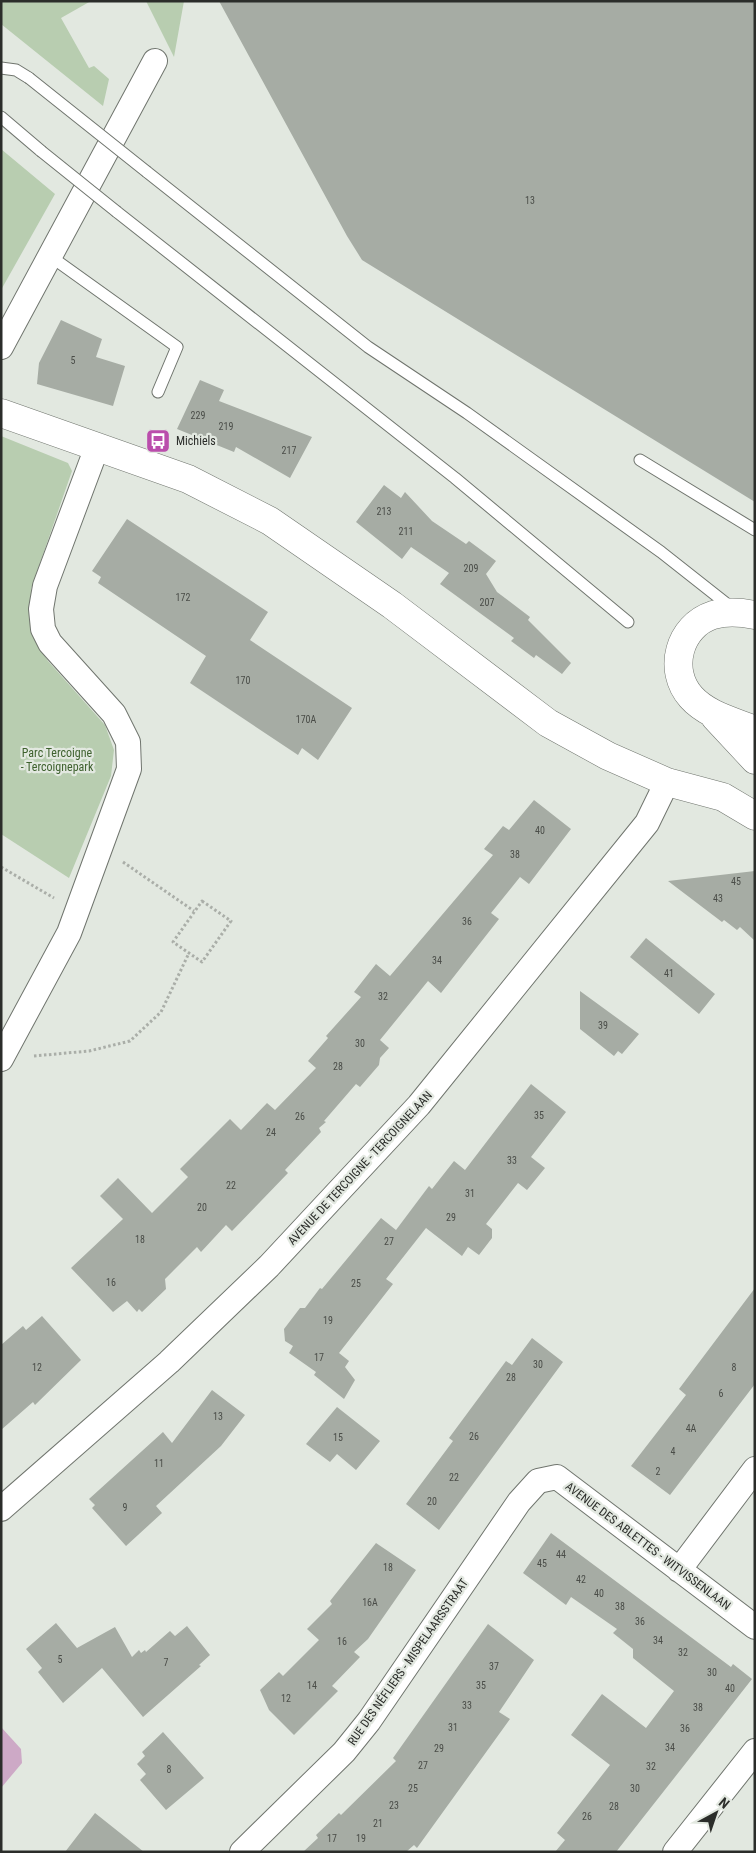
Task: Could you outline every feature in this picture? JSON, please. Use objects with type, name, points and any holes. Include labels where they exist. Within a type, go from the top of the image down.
[{"type":"main road","points":[[1,413],[188,478],[270,521],[392,605],[548,723],[608,756],[667,782],[723,798],[755,816]]},
{"type":"main road","points":[[746,613],[711,616],[698,623],[688,633],[681,645],[678,659],[682,682],[690,696],[711,713],[755,760]]},
{"type":"main road","points":[[711,713],[755,730]]},
{"type":"street","points":[[1,347],[155,61]]},
{"type":"street","points":[[2,1057],[69,934],[129,769],[128,742],[114,714],[50,643],[43,629],[41,609],[45,586],[96,447]]},
{"type":"street","name":"AVENUE DE TERCOIGNE - TERCOIGNELAAN","points":[[1,1510],[169,1362],[269,1266],[419,1106],[647,823],[667,782]]},
{"type":"street","points":[[679,1570],[755,1468]]},
{"type":"street","name":"AVENUE DES ABLETTES - WITVISSENLAAN","points":[[538,1481],[557,1477],[755,1627]]},
{"type":"street","name":"RUE DES NÉFLIERS - MISPELAARSSTRAAT","points":[[242,1852],[344,1752],[369,1721],[519,1502],[538,1481]]},
{"type":"street","points":[[675,1852],[755,1751]]},
{"type":"lane","points":[[1,68],[16,70],[29,78],[368,347],[467,413],[746,613]]},
{"type":"lane","points":[[1,117],[116,212],[455,478],[628,622]]},
{"type":"lane","points":[[50,256],[176,347],[158,392]]},
{"type":"lane","points":[[640,460],[755,530]]},
{"type":"path","points":[[101,846],[194,912]]},
{"type":"path","points":[[1,866],[54,898],[76,914]]},
{"type":"path","points":[[202,901],[231,921],[202,962],[189,953],[173,942],[202,901]]},
{"type":"path","points":[[2,1057],[89,1052],[130,1041],[161,1012],[189,953]]},
{"type":"green space","points":[[1,1],[91,1],[61,18],[89,68],[94,66],[109,79],[103,106],[1,24]]},
{"type":"green space","points":[[146,1],[184,1],[174,57]]},
{"type":"green space","points":[[1,149],[55,194],[1,290]]},
{"type":"green space","name":"Parc Tercoigne - Tercoignepark","points":[[1,436],[68,463],[72,471],[31,589],[30,624],[38,646],[48,661],[105,725],[114,750],[111,776],[69,878],[1,834]]},
{"type":"shaded area","points":[[1,1727],[21,1749],[22,1763],[1,1788]]},
{"type":"building","points":[[219,1],[755,1],[755,502],[362,260],[347,236]]},
{"type":"building","points":[[61,320],[102,339],[96,357],[125,366],[113,406],[37,384],[39,363]]},
{"type":"building","points":[[200,380],[224,390],[219,401],[312,437],[290,478],[236,447],[234,452],[177,429]]},
{"type":"building","points":[[384,485],[401,498],[405,492],[432,521],[466,544],[469,541],[496,561],[486,574],[497,592],[530,617],[528,620],[571,663],[562,674],[536,655],[534,658],[511,641],[514,638],[440,584],[449,573],[411,547],[402,559],[356,522]]},
{"type":"building","points":[[127,519],[268,612],[250,640],[352,708],[318,760],[302,748],[298,755],[190,683],[206,656],[98,583],[101,577],[92,571]]},
{"type":"building","points":[[534,800],[571,829],[529,884],[520,877],[491,913],[499,919],[441,993],[428,981],[380,1040],[389,1048],[380,1058],[379,1065],[360,1087],[356,1084],[324,1121],[326,1122],[319,1128],[321,1132],[285,1170],[288,1173],[232,1231],[226,1225],[201,1252],[197,1247],[165,1279],[166,1289],[142,1312],[139,1309],[137,1312],[127,1301],[113,1312],[71,1268],[123,1219],[100,1196],[118,1178],[152,1213],[188,1177],[180,1169],[230,1119],[241,1130],[267,1103],[275,1110],[316,1068],[308,1061],[328,1038],[326,1036],[361,997],[354,992],[376,964],[390,976],[493,855],[484,849],[503,826],[509,830]]},
{"type":"building","points":[[755,871],[755,941],[740,927],[737,930],[724,920],[722,922],[668,881]]},
{"type":"building","points":[[646,938],[715,994],[699,1014],[630,957]]},
{"type":"building","points":[[580,991],[639,1034],[622,1054],[618,1051],[614,1056],[580,1029]]},
{"type":"building","points":[[531,1084],[566,1112],[531,1157],[545,1168],[527,1190],[518,1183],[486,1224],[492,1229],[492,1238],[479,1255],[468,1247],[462,1256],[426,1228],[386,1279],[393,1284],[339,1353],[349,1361],[345,1367],[355,1380],[344,1399],[314,1375],[316,1372],[289,1353],[293,1346],[285,1341],[284,1329],[300,1308],[305,1308],[320,1288],[322,1289],[381,1218],[396,1230],[429,1186],[432,1189],[454,1161],[465,1170]]},
{"type":"building","points":[[755,1288],[755,1384],[670,1495],[631,1466],[686,1395],[679,1389]]},
{"type":"building","points":[[42,1316],[81,1360],[35,1405],[33,1402],[1,1430],[1,1345],[23,1326],[26,1330]]},
{"type":"building","points":[[532,1338],[563,1362],[439,1530],[406,1504],[453,1441],[449,1438],[506,1361],[512,1365]]},
{"type":"building","points":[[212,1390],[245,1415],[221,1446],[156,1506],[162,1513],[126,1546],[92,1508],[95,1505],[89,1499],[163,1432],[172,1443]]},
{"type":"building","points":[[337,1407],[380,1441],[356,1470],[337,1454],[330,1462],[306,1444]]},
{"type":"building","points":[[551,1533],[731,1667],[733,1664],[752,1679],[616,1852],[555,1852],[565,1840],[557,1833],[610,1765],[571,1735],[602,1694],[646,1728],[674,1691],[633,1658],[633,1649],[613,1633],[617,1629],[571,1597],[566,1605],[523,1573]]},
{"type":"building","points":[[376,1543],[416,1570],[368,1639],[354,1652],[360,1657],[332,1686],[338,1691],[294,1735],[269,1710],[260,1690],[279,1672],[283,1676],[319,1640],[307,1629],[332,1604],[330,1601]]},
{"type":"building","points":[[56,1623],[77,1648],[115,1627],[132,1657],[139,1650],[141,1653],[145,1650],[146,1652],[170,1631],[175,1636],[187,1626],[210,1655],[199,1665],[201,1666],[143,1717],[102,1668],[63,1703],[38,1672],[42,1668],[26,1649]]},
{"type":"building","points":[[488,1624],[534,1660],[499,1712],[510,1719],[417,1848],[414,1845],[406,1852],[303,1852],[318,1838],[316,1835],[339,1813],[341,1815],[396,1761],[393,1758]]},
{"type":"building","points":[[163,1732],[204,1778],[166,1810],[140,1780],[146,1774],[137,1764],[145,1756],[142,1752]]},
{"type":"building","points":[[95,1813],[144,1852],[65,1852]]},
{"type":"place","name":"Michiels","points":[[158,441]]}]
